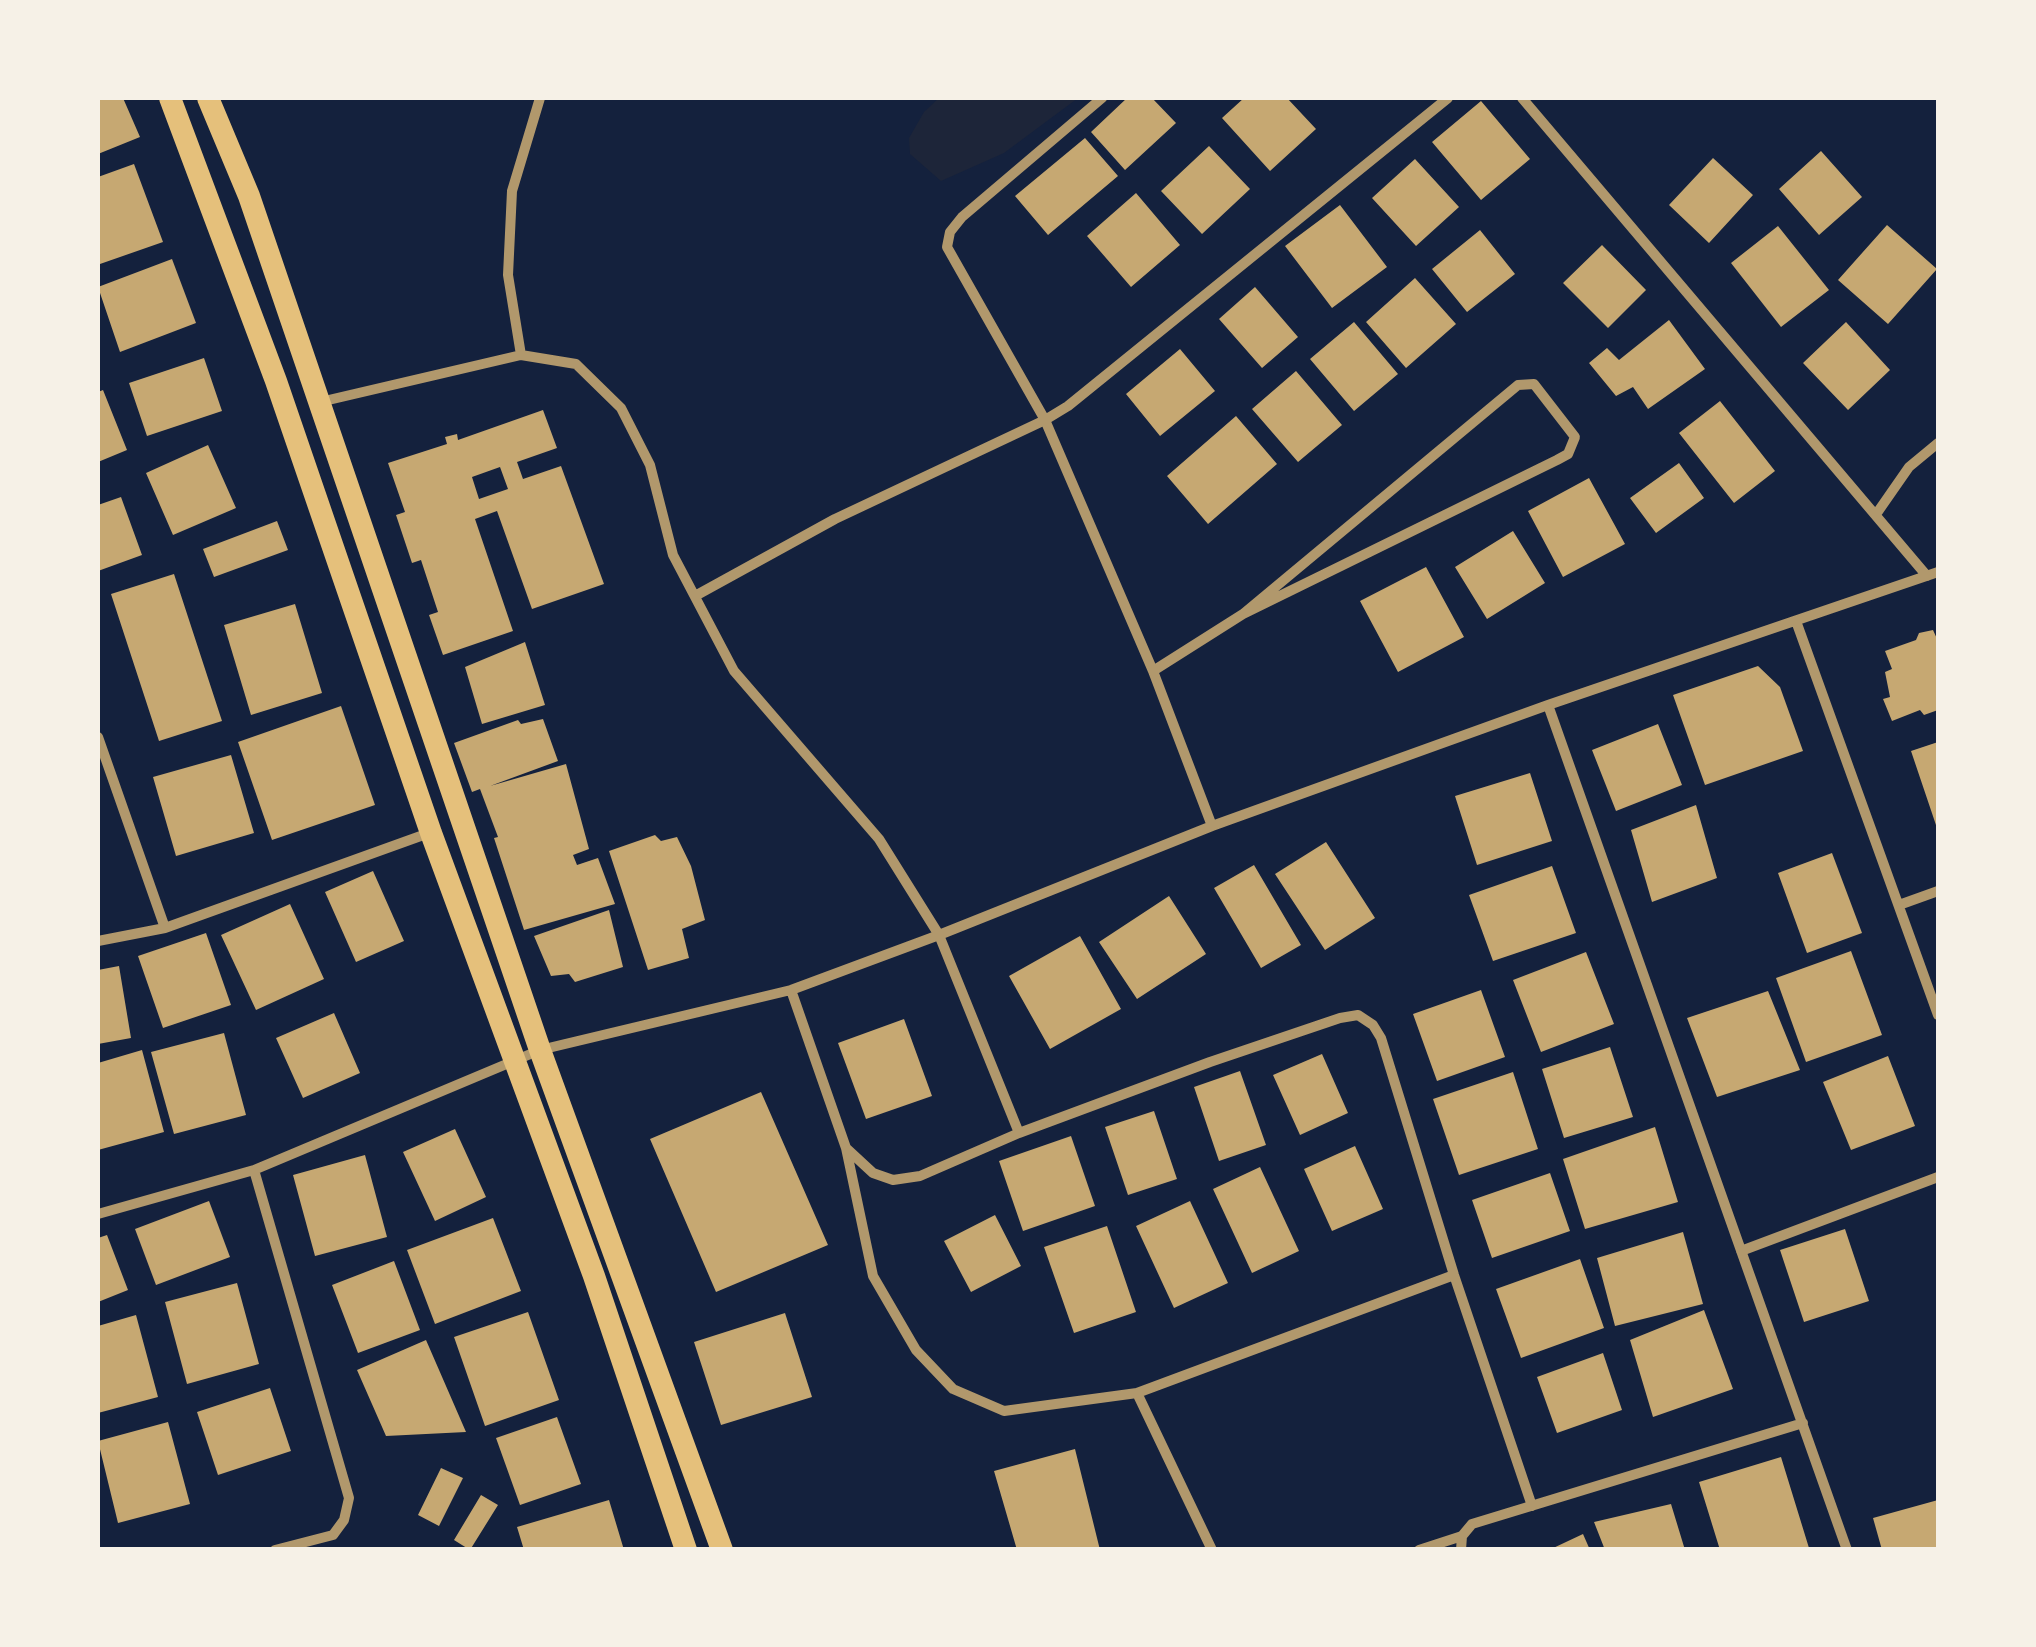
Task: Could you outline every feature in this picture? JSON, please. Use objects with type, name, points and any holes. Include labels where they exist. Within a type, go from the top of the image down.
[{"type":"main road","points":[[170,98],[276,382],[430,833],[594,1276],[686,1550]]},
{"type":"main road","points":[[208,98],[249,196],[540,1050],[722,1550]]},
{"type":"street","points":[[521,355],[508,275],[512,191],[540,98]]},
{"type":"street","points":[[1102,98],[962,217],[950,232],[947,247],[1045,420],[1154,670],[1212,826]]},
{"type":"street","points":[[695,596],[835,519],[1068,406],[1448,98]]},
{"type":"street","points":[[98,1214],[254,1170],[540,1050],[791,990],[939,936],[1212,826],[1933,574],[1876,513],[1522,98]]},
{"type":"street","points":[[320,402],[521,355],[576,364],[621,408],[650,464],[674,555],[734,670],[879,838],[939,936],[1019,1133]]},
{"type":"street","points":[[1154,670],[1244,614],[1568,454],[1574,438],[1534,384],[1518,385],[1244,614]]},
{"type":"street","points":[[1876,513],[1909,468],[1938,443]]},
{"type":"street","points":[[1796,621],[1938,1015]]},
{"type":"street","points":[[1548,706],[1848,1550]]},
{"type":"street","points":[[98,736],[165,928]]},
{"type":"street","points":[[98,941],[165,928],[430,833]]},
{"type":"street","points":[[1898,905],[1938,891]]},
{"type":"street","points":[[791,990],[846,1148],[873,1276],[916,1350],[954,1389],[1004,1411],[1138,1393],[1454,1275]]},
{"type":"street","points":[[846,1148],[873,1173],[893,1180],[920,1176],[1019,1133],[1210,1062],[1358,1015],[1373,1025],[1381,1038],[1454,1275],[1532,1506]]},
{"type":"street","points":[[254,1170],[350,1498],[344,1520],[333,1535],[275,1550]]},
{"type":"street","points":[[1742,1251],[1938,1177]]},
{"type":"street","points":[[1138,1393],[1212,1550]]},
{"type":"street","points":[[1419,1550],[1462,1536],[1472,1524],[1802,1423]]},
{"type":"street","points":[[1462,1536],[1462,1550]]},
{"type":"shaded area","points":[[939,98],[1078,98],[1004,153],[941,181],[910,154],[909,138],[924,112]]},
{"type":"building","points":[[98,98],[123,98],[140,137],[98,154]]},
{"type":"building","points":[[1127,98],[1152,98],[1176,123],[1125,170],[1091,132]]},
{"type":"building","points":[[1244,98],[1287,98],[1316,129],[1270,171],[1222,118]]},
{"type":"building","points":[[1481,101],[1530,159],[1481,200],[1432,142]]},
{"type":"building","points":[[1085,138],[1118,176],[1048,235],[1015,196]]},
{"type":"building","points":[[1209,146],[1250,189],[1202,234],[1161,191]]},
{"type":"building","points":[[1821,151],[1862,197],[1819,235],[1779,189]]},
{"type":"building","points":[[1713,158],[1753,195],[1709,243],[1669,205]]},
{"type":"building","points":[[1415,159],[1459,207],[1416,246],[1372,198]]},
{"type":"building","points":[[134,164],[163,242],[100,264],[98,177]]},
{"type":"building","points":[[1136,193],[1180,245],[1131,287],[1087,236]]},
{"type":"building","points":[[1340,205],[1387,267],[1332,308],[1285,246]]},
{"type":"building","points":[[1887,225],[1937,269],[1888,324],[1838,280]]},
{"type":"building","points":[[1778,226],[1829,290],[1781,327],[1731,263]]},
{"type":"building","points":[[1480,230],[1515,274],[1467,312],[1432,269]]},
{"type":"building","points":[[1602,245],[1646,290],[1608,328],[1563,283]]},
{"type":"building","points":[[172,259],[196,323],[120,352],[98,287]]},
{"type":"building","points":[[1415,278],[1456,324],[1406,368],[1366,322]]},
{"type":"building","points":[[1255,287],[1298,337],[1262,368],[1219,319]]},
{"type":"building","points":[[1669,320],[1705,369],[1648,409],[1633,387],[1616,396],[1589,363],[1607,348],[1619,360]]},
{"type":"building","points":[[1354,322],[1398,374],[1354,411],[1310,359]]},
{"type":"building","points":[[1846,322],[1890,370],[1848,410],[1803,363]]},
{"type":"building","points":[[1180,349],[1215,391],[1160,436],[1126,394]]},
{"type":"building","points":[[204,358],[222,411],[147,436],[129,383]]},
{"type":"building","points":[[1296,371],[1342,425],[1298,462],[1252,409]]},
{"type":"building","points":[[103,390],[127,450],[98,462],[98,392]]},
{"type":"building","points":[[1720,401],[1775,471],[1734,503],[1679,433]]},
{"type":"building","points":[[543,410],[557,448],[517,462],[523,479],[561,466],[604,584],[532,609],[497,511],[475,519],[513,631],[443,655],[429,615],[438,612],[421,560],[412,563],[396,515],[405,512],[388,463],[447,444],[445,437],[457,434],[458,440]],"holes":[[[500,467],[508,489],[479,499],[472,477]]]},
{"type":"building","points":[[1236,416],[1277,464],[1208,524],[1167,476]]},
{"type":"building","points":[[208,445],[236,508],[173,535],[146,473]]},
{"type":"building","points":[[1679,463],[1704,498],[1656,533],[1630,498]]},
{"type":"building","points":[[1589,478],[1625,544],[1563,577],[1528,511]]},
{"type":"building","points":[[121,497],[142,555],[98,571],[98,505]]},
{"type":"building","points":[[277,521],[288,550],[214,577],[203,549]]},
{"type":"building","points":[[1513,531],[1545,583],[1487,619],[1455,567]]},
{"type":"building","points":[[1426,567],[1464,637],[1398,672],[1360,601]]},
{"type":"building","points":[[174,574],[222,721],[159,741],[111,594]]},
{"type":"building","points":[[295,604],[322,693],[251,715],[224,625]]},
{"type":"building","points":[[1933,630],[1938,641],[1938,710],[1924,715],[1920,710],[1892,721],[1883,699],[1890,697],[1885,672],[1892,669],[1885,651]]},
{"type":"building","points":[[525,642],[545,705],[482,724],[465,667]]},
{"type":"building","points":[[1758,666],[1780,687],[1803,751],[1705,785],[1673,695]]},
{"type":"building","points":[[341,706],[375,805],[272,840],[238,742]]},
{"type":"building","points":[[543,719],[558,761],[490,786],[566,764],[589,849],[573,855],[577,865],[598,858],[615,904],[524,930],[494,838],[498,837],[480,789],[472,792],[454,743],[518,720],[521,724]]},
{"type":"building","points":[[1658,724],[1682,785],[1616,811],[1592,750]]},
{"type":"building","points":[[1938,742],[1938,831],[1911,751]]},
{"type":"building","points":[[231,755],[254,833],[176,856],[153,777]]},
{"type":"building","points":[[1530,773],[1552,841],[1477,865],[1455,796]]},
{"type":"building","points":[[1696,805],[1717,878],[1652,902],[1631,830]]},
{"type":"building","points":[[655,835],[661,841],[677,837],[691,866],[705,920],[682,929],[689,958],[648,970],[609,851]]},
{"type":"building","points":[[1326,842],[1375,918],[1325,950],[1275,874]]},
{"type":"building","points":[[1832,853],[1862,933],[1807,953],[1778,873]]},
{"type":"building","points":[[1254,865],[1301,945],[1261,968],[1214,888]]},
{"type":"building","points":[[1552,866],[1576,933],[1493,961],[1469,895]]},
{"type":"building","points":[[373,871],[404,941],[356,962],[325,892]]},
{"type":"building","points":[[1169,896],[1206,954],[1137,999],[1099,942]]},
{"type":"building","points":[[290,904],[324,979],[256,1010],[221,935]]},
{"type":"building","points":[[609,910],[623,967],[575,982],[569,974],[551,976],[534,936]]},
{"type":"building","points":[[206,933],[231,1005],[163,1028],[138,956]]},
{"type":"building","points":[[1080,936],[1121,1009],[1050,1049],[1009,976]]},
{"type":"building","points":[[1851,951],[1882,1035],[1806,1062],[1776,978]]},
{"type":"building","points":[[1586,952],[1614,1024],[1541,1052],[1513,980]]},
{"type":"building","points":[[119,966],[131,1038],[98,1044],[98,970]]},
{"type":"building","points":[[1481,990],[1505,1057],[1437,1081],[1413,1014]]},
{"type":"building","points":[[1768,991],[1800,1070],[1717,1097],[1687,1018]]},
{"type":"building","points":[[334,1013],[360,1073],[303,1098],[276,1038]]},
{"type":"building","points":[[904,1019],[932,1096],[866,1119],[838,1043]]},
{"type":"building","points":[[224,1033],[246,1115],[174,1134],[151,1052]]},
{"type":"building","points":[[1610,1047],[1633,1117],[1564,1138],[1542,1069]]},
{"type":"building","points":[[142,1050],[164,1132],[98,1150],[98,1063]]},
{"type":"building","points":[[1322,1054],[1348,1113],[1300,1135],[1273,1075]]},
{"type":"building","points":[[1888,1056],[1915,1126],[1851,1150],[1823,1082]]},
{"type":"building","points":[[1240,1071],[1266,1145],[1219,1161],[1194,1087]]},
{"type":"building","points":[[1513,1072],[1538,1149],[1459,1175],[1433,1099]]},
{"type":"building","points":[[761,1092],[828,1245],[716,1292],[650,1139]]},
{"type":"building","points":[[1154,1111],[1177,1179],[1128,1195],[1105,1127]]},
{"type":"building","points":[[1655,1127],[1678,1202],[1585,1229],[1563,1159]]},
{"type":"building","points":[[455,1129],[486,1197],[435,1221],[403,1152]]},
{"type":"building","points":[[1071,1136],[1095,1206],[1023,1231],[999,1161]]},
{"type":"building","points":[[1355,1146],[1383,1209],[1332,1231],[1304,1169]]},
{"type":"building","points":[[365,1155],[387,1237],[315,1256],[293,1175]]},
{"type":"building","points":[[1260,1167],[1299,1251],[1252,1273],[1213,1189]]},
{"type":"building","points":[[1550,1173],[1570,1231],[1492,1258],[1472,1200]]},
{"type":"building","points":[[209,1201],[230,1257],[156,1285],[135,1229]]},
{"type":"building","points":[[1190,1201],[1228,1283],[1174,1308],[1136,1226]]},
{"type":"building","points":[[995,1215],[1021,1266],[971,1292],[944,1241]]},
{"type":"building","points":[[493,1218],[521,1291],[435,1324],[407,1250]]},
{"type":"building","points":[[1107,1226],[1136,1312],[1074,1333],[1044,1247]]},
{"type":"building","points":[[1845,1229],[1869,1301],[1804,1322],[1780,1250]]},
{"type":"building","points":[[1683,1232],[1703,1304],[1615,1326],[1597,1258]]},
{"type":"building","points":[[107,1235],[128,1290],[98,1302],[98,1238]]},
{"type":"building","points":[[1580,1259],[1604,1328],[1521,1358],[1496,1289]]},
{"type":"building","points":[[394,1261],[420,1330],[358,1353],[332,1285]]},
{"type":"building","points":[[237,1283],[259,1364],[187,1384],[165,1302]]},
{"type":"building","points":[[1704,1310],[1733,1389],[1653,1417],[1630,1340]]},
{"type":"building","points":[[528,1312],[559,1400],[485,1426],[454,1337]]},
{"type":"building","points":[[785,1313],[812,1397],[721,1425],[694,1342]]},
{"type":"building","points":[[136,1315],[158,1397],[98,1413],[98,1326]]},
{"type":"building","points":[[426,1340],[466,1432],[386,1436],[357,1370]]},
{"type":"building","points":[[1603,1353],[1622,1410],[1557,1433],[1537,1377]]},
{"type":"building","points":[[270,1388],[291,1451],[218,1475],[197,1412]]},
{"type":"building","points":[[557,1417],[581,1484],[520,1505],[496,1438]]},
{"type":"building","points":[[168,1422],[190,1504],[118,1523],[98,1441]]},
{"type":"building","points":[[1075,1449],[1100,1550],[1017,1550],[994,1471]]},
{"type":"building","points":[[1781,1457],[1809,1548],[1720,1550],[1699,1482]]},
{"type":"building","points":[[441,1468],[463,1478],[439,1526],[418,1515]]},
{"type":"building","points":[[481,1495],[498,1505],[470,1550],[454,1540]]},
{"type":"building","points":[[609,1500],[624,1550],[524,1550],[517,1527]]},
{"type":"building","points":[[1938,1500],[1938,1550],[1882,1550],[1873,1518]]},
{"type":"building","points":[[1671,1504],[1685,1550],[1605,1550],[1594,1522]]},
{"type":"building","points":[[1583,1534],[1590,1550],[1549,1550]]}]
